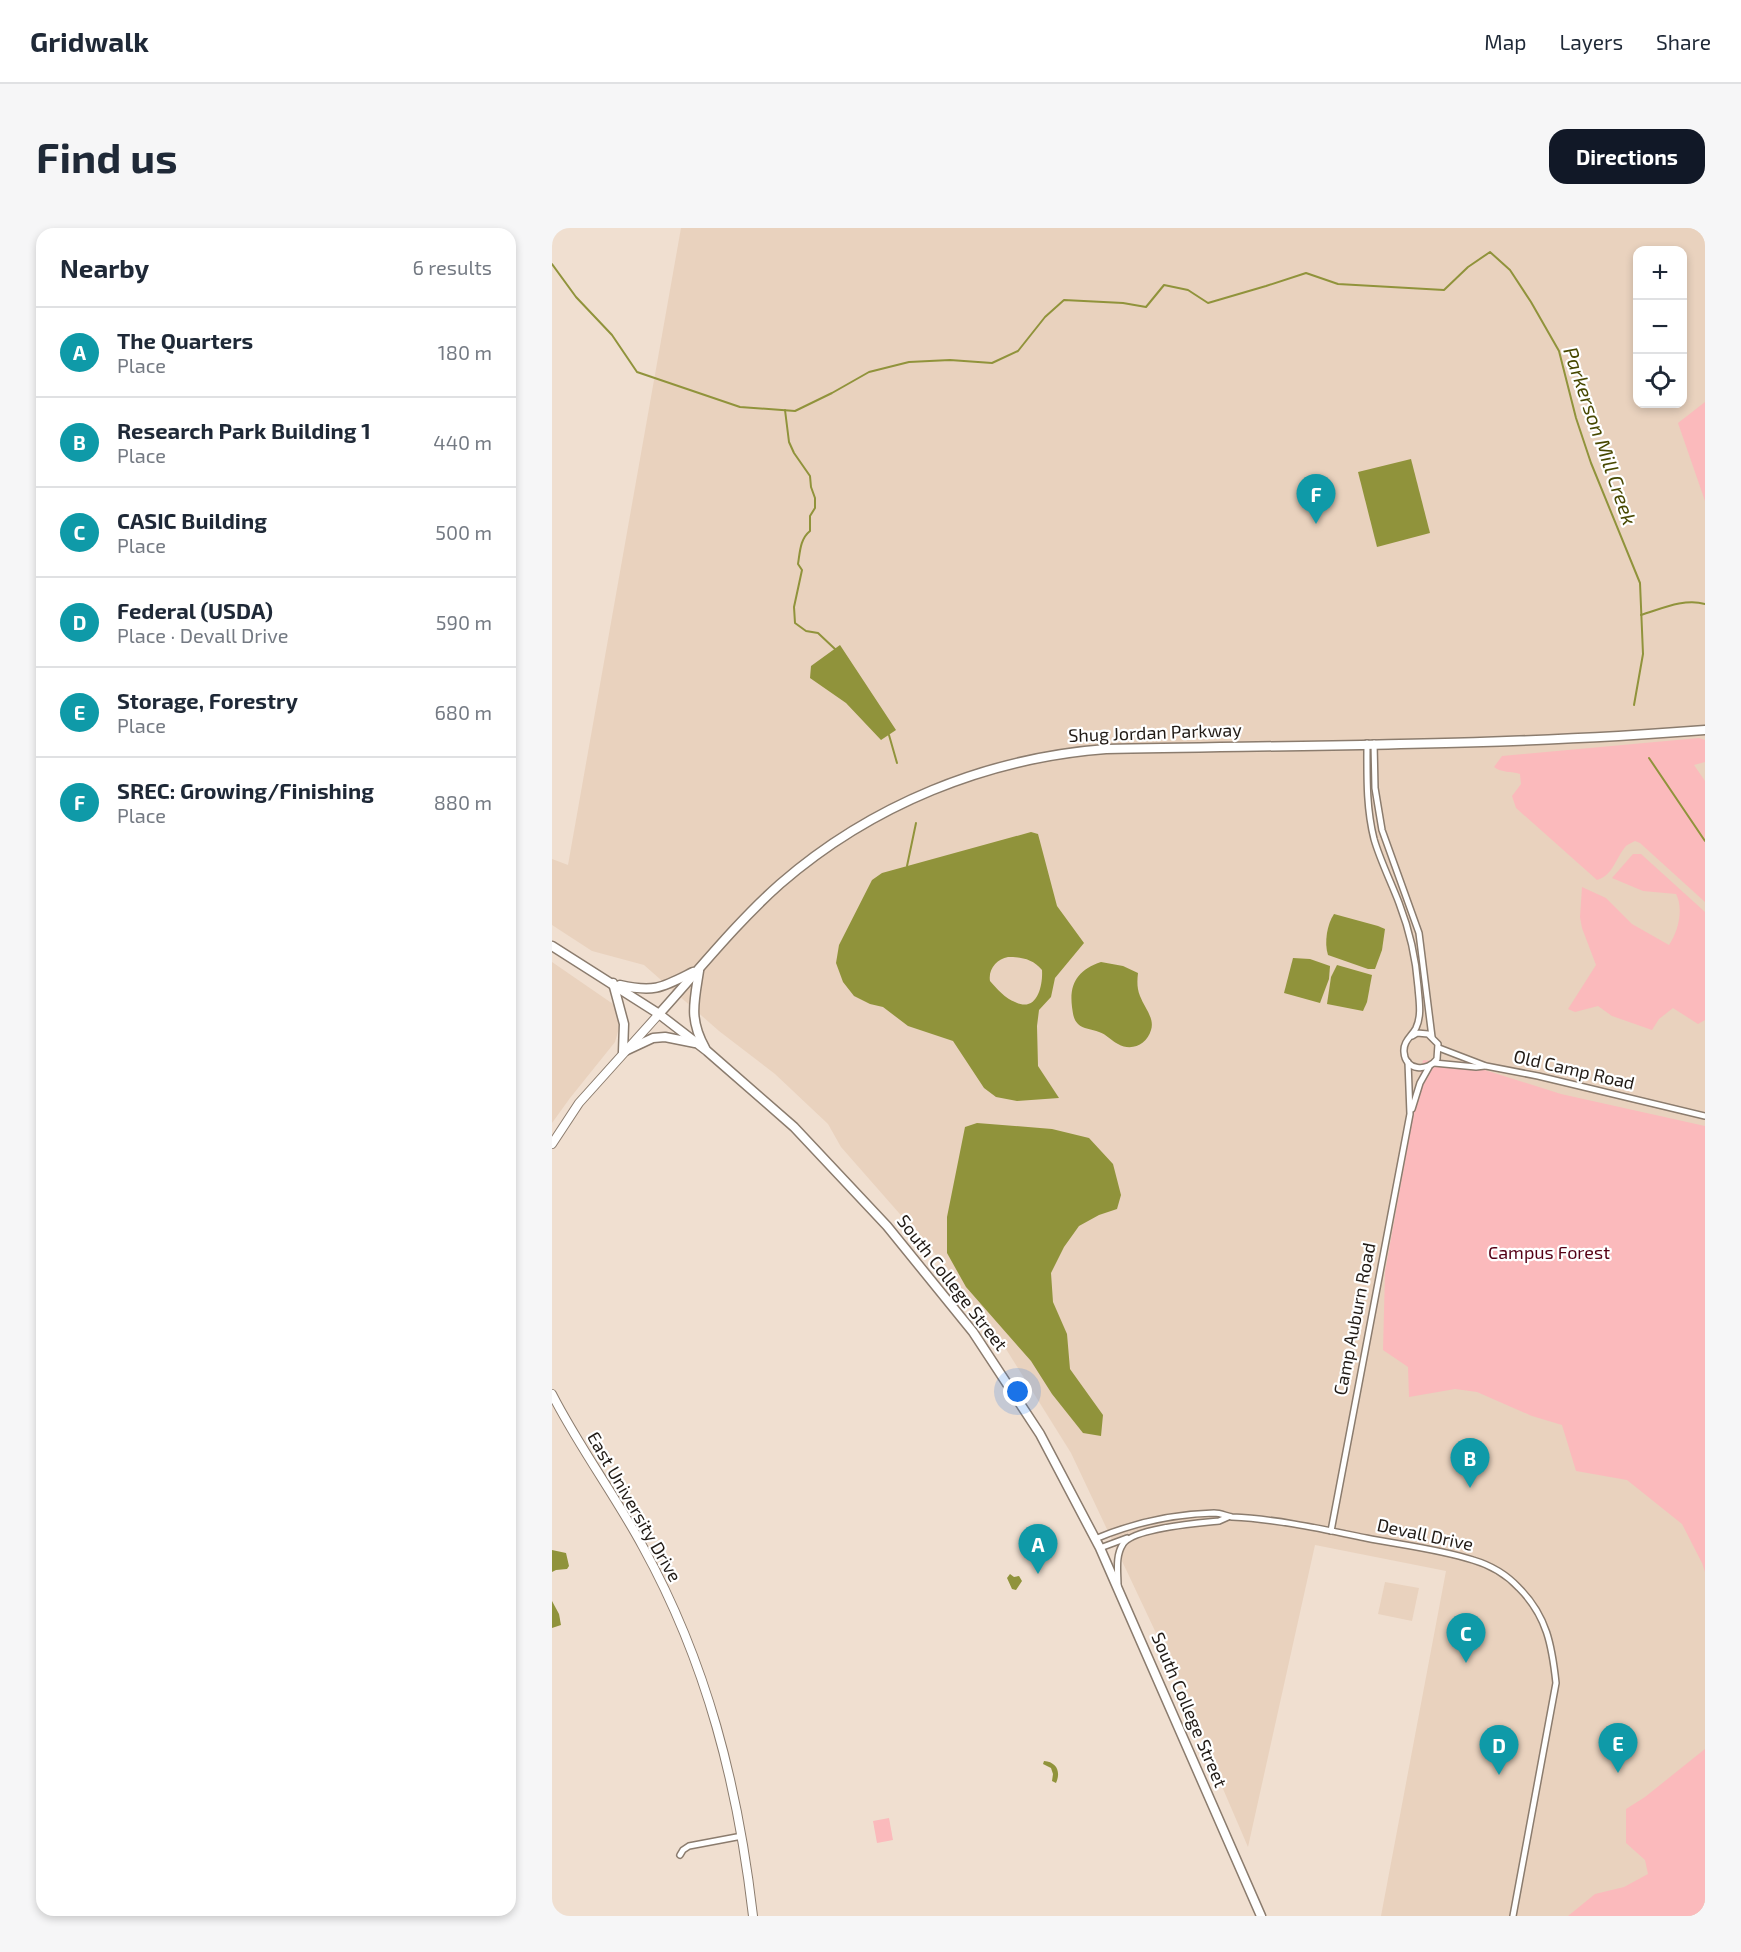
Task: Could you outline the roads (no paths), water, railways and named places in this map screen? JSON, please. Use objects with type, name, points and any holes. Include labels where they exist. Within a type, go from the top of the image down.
[{"type":"main road","name":"Shug Jordan Parkway","points":[[659,1014],[767,897],[817,855],[854,830],[901,804],[962,778],[1008,764],[1089,750],[1574,738],[1705,730]]},
{"type":"main road","name":"South College Street","points":[[552,946],[659,1014],[707,1051],[794,1127],[887,1226],[973,1332],[1040,1434],[1100,1548],[1261,1916]]},
{"type":"main road","points":[[623,1052],[624,1024],[612,983],[635,988],[659,988],[699,970],[694,1022],[707,1051]]},
{"type":"main road","points":[[552,1144],[579,1103],[659,1014]]},
{"type":"main road","points":[[623,1052],[653,1038],[665,1036],[696,1043]]},
{"type":"main road","name":"East University Drive","points":[[552,1394],[566,1422],[643,1547],[685,1635],[718,1728],[730,1775],[742,1836],[753,1916]]},
{"type":"street","points":[[1371,743],[1367,801],[1371,823],[1375,842],[1405,922],[1418,980],[1420,1010],[1412,1036]]},
{"type":"street","points":[[1371,743],[1382,830],[1419,933],[1432,1037],[1439,1048],[1439,1054],[1431,1065],[1418,1068],[1408,1062],[1404,1051],[1407,1040],[1422,1033],[1432,1037]]},
{"type":"street","name":"Old Camp Road","points":[[1439,1048],[1486,1066],[1538,1076],[1705,1116]]},
{"type":"street","name":"Camp Auburn Road","points":[[1330,1531],[1410,1114],[1408,1062]]},
{"type":"street","name":"Camp Auburn Road","points":[[1410,1114],[1418,1096],[1420,1083],[1431,1065]]},
{"type":"street","name":"Old Camp Road","points":[[1431,1065],[1486,1066]]},
{"type":"street","points":[[1095,1539],[1134,1524],[1173,1517],[1219,1513],[1228,1517]]},
{"type":"street","points":[[1100,1548],[1155,1530],[1219,1521],[1228,1517]]},
{"type":"street","name":"Devall Drive","points":[[1228,1517],[1269,1519],[1474,1560],[1496,1570],[1514,1583],[1530,1600],[1542,1619],[1552,1647],[1556,1683],[1513,1916]]},
{"type":"street","points":[[1118,1587],[1118,1558],[1127,1538]]},
{"type":"street","points":[[680,1855],[689,1846],[742,1836]]},
{"type":"waterway","name":"Parkerson Mill Creek","points":[[552,264],[576,297],[612,335],[637,372],[740,407],[795,411],[869,372],[909,362],[950,360],[992,363],[1018,351],[1045,317],[1064,300],[1123,303],[1146,307],[1164,285],[1188,290],[1208,303],[1306,273],[1338,284],[1444,290],[1468,267],[1490,252],[1510,270],[1559,351],[1576,418],[1591,463],[1640,583],[1643,654],[1634,705]]},
{"type":"waterway","points":[[785,410],[789,442],[810,476],[815,498],[815,508],[810,516],[810,531],[802,542],[799,555],[798,564],[802,570],[794,607],[795,623],[806,631],[818,633],[835,649]]},
{"type":"waterway","points":[[1641,615],[1681,603],[1705,604]]},
{"type":"waterway","points":[[889,735],[897,763]]},
{"type":"waterway","name":"Parkerson Mill Creek","points":[[1649,758],[1705,841]]},
{"type":"waterway","points":[[907,866],[916,823]]},
{"type":"place","name":"SREC: Growing/Finishing","points":[[1316,524]]},
{"type":"place","name":"Research Park Building 1","points":[[1470,1488]]},
{"type":"place","name":"The Quarters","points":[[1038,1574]]},
{"type":"place","name":"CASIC Building","points":[[1466,1663]]},
{"type":"place","name":"Storage, Forestry","points":[[1618,1773]]},
{"type":"place","name":"Federal (USDA)","points":[[1499,1775]]},
{"type":"park label","name":"Campus Forest","points":[[1549,1253]]}]
